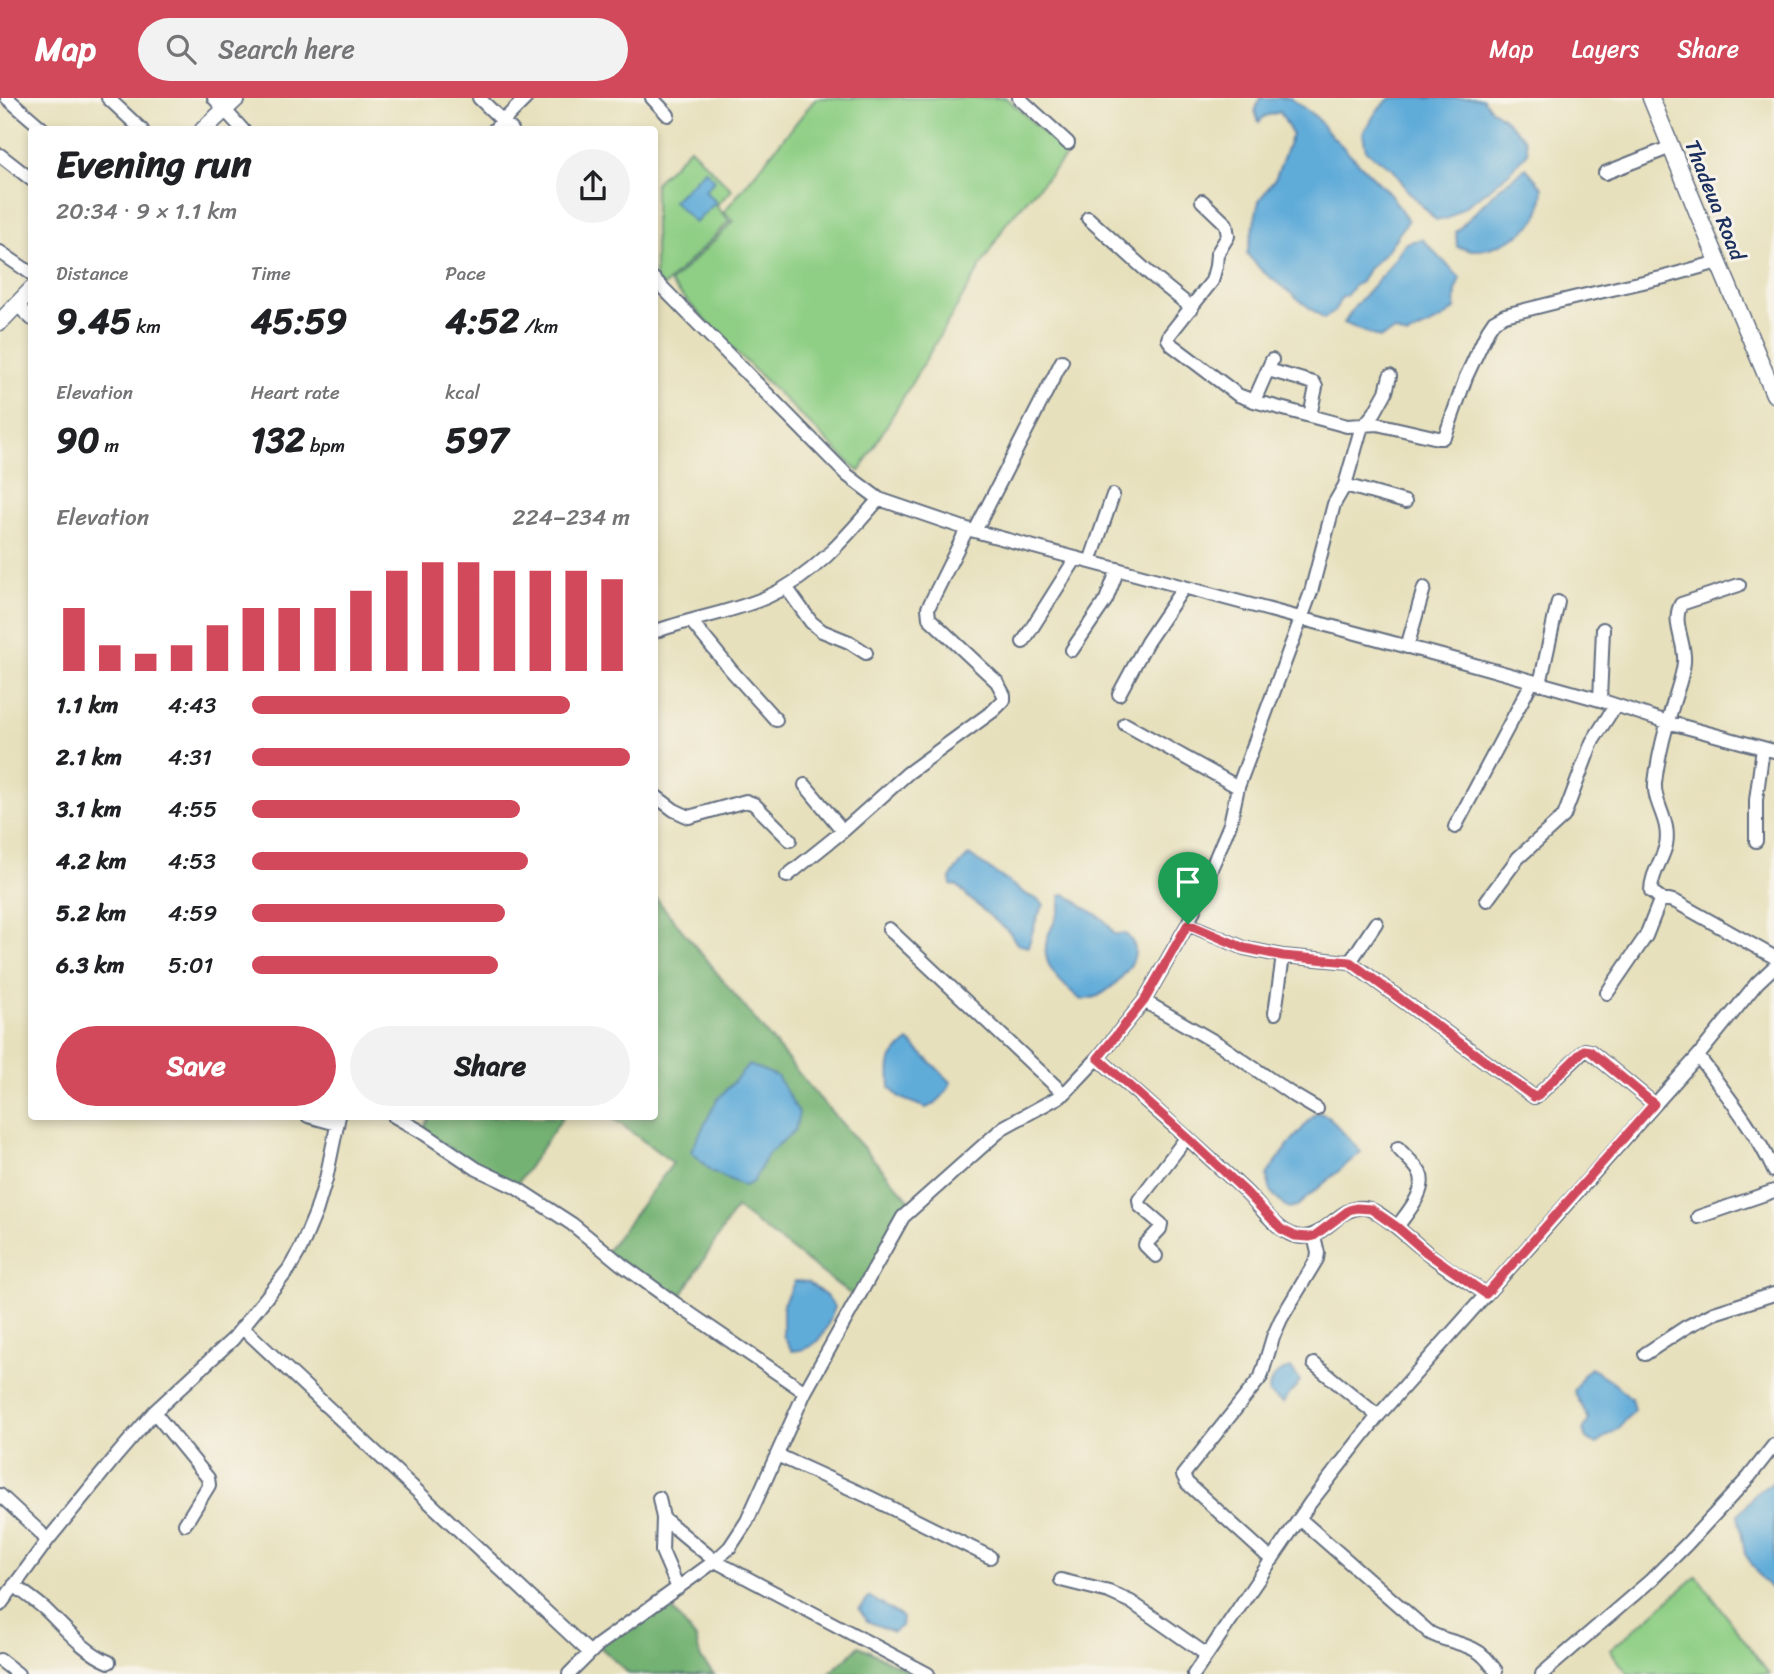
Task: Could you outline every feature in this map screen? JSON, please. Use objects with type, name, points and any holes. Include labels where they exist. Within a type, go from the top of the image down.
[{"type":"main road","name":"Thadeua Road","points":[[1651,98],[1774,394]]},
{"type":"main road","points":[[207,126],[225,102]]},
{"type":"main road","points":[[0,322],[28,293]]},
{"type":"street","points":[[7,98],[39,126]]},
{"type":"street","points":[[108,98],[138,126]]},
{"type":"street","points":[[479,98],[502,126]]},
{"type":"street","points":[[504,126],[526,98]]},
{"type":"street","points":[[652,98],[668,115]]},
{"type":"street","points":[[1019,98],[1068,143]]},
{"type":"street","points":[[225,102],[240,126]]},
{"type":"street","points":[[1605,173],[1671,147]]},
{"type":"street","points":[[0,155],[28,177]]},
{"type":"street","points":[[1202,201],[1226,224],[1228,236],[1217,254],[1212,281],[1170,334],[1168,339],[1172,345],[1238,395],[1254,401],[1347,426],[1377,424],[1442,438],[1448,430],[1466,377],[1494,320],[1718,262]]},
{"type":"street","points":[[1088,218],[1192,308]]},
{"type":"street","points":[[0,252],[28,271]]},
{"type":"street","points":[[658,283],[847,475],[879,499],[971,530],[1457,660],[1769,750],[1756,800],[1756,841]]},
{"type":"street","points":[[16,304],[28,315]]},
{"type":"street","points":[[787,876],[908,773],[1004,700],[997,682],[929,618],[928,608],[1062,361]]},
{"type":"street","points":[[1254,401],[1270,365],[1314,383],[1316,387],[1310,416]]},
{"type":"street","points":[[569,1674],[589,1652],[715,1562],[730,1547],[747,1521],[805,1392],[903,1217],[1004,1127],[1064,1094],[1098,1058],[1144,1001],[1188,924],[1230,824],[1238,787],[1302,620],[1334,504],[1345,485],[1361,429],[1386,392],[1390,376]]},
{"type":"street","points":[[1345,485],[1405,502]]},
{"type":"street","points":[[1090,562],[1113,495]]},
{"type":"street","points":[[658,631],[742,607],[786,587],[806,575],[879,499]]},
{"type":"street","points":[[1023,642],[1076,558]]},
{"type":"street","points":[[1072,650],[1106,600],[1118,569]]},
{"type":"street","points":[[1739,585],[1681,604],[1677,610],[1685,654],[1684,666],[1659,759],[1655,787],[1666,824],[1666,844],[1651,884],[1651,891],[1663,900],[1676,902],[1774,957]]},
{"type":"street","points":[[786,587],[811,622],[822,631],[849,642],[866,653]]},
{"type":"street","points":[[1119,694],[1147,642],[1184,587]]},
{"type":"street","points":[[1407,647],[1424,588]]},
{"type":"street","points":[[1455,827],[1536,683],[1558,602]]},
{"type":"street","points":[[691,621],[776,720]]},
{"type":"street","points":[[1600,700],[1603,629]]},
{"type":"street","points":[[1486,900],[1518,858],[1564,816],[1592,742],[1615,706]]},
{"type":"street","points":[[1125,724],[1238,787]]},
{"type":"street","points":[[805,785],[843,831]]},
{"type":"street","points":[[658,798],[689,817],[746,801],[754,804],[790,839]]},
{"type":"street","points":[[1606,993],[1646,936],[1663,900]]},
{"type":"street","points":[[1350,962],[1376,923]]},
{"type":"street","points":[[1188,924],[1244,948],[1283,956],[1350,962],[1534,1097],[1584,1050],[1590,1051],[1654,1104]]},
{"type":"street","points":[[889,929],[1064,1094]]},
{"type":"street","points":[[1275,1013],[1283,956]]},
{"type":"street","points":[[1194,1674],[1300,1519],[1378,1416],[1771,975]]},
{"type":"street","points":[[1144,1001],[1222,1046],[1317,1109]]},
{"type":"street","points":[[1698,1056],[1742,1116],[1774,1171]]},
{"type":"street","points":[[1098,1058],[1246,1192],[1281,1229],[1295,1236],[1314,1236],[1349,1210],[1371,1209],[1486,1294]]},
{"type":"street","points":[[0,1605],[47,1541],[154,1412],[233,1339],[289,1269],[301,1248],[320,1201],[338,1120]]},
{"type":"street","points":[[401,1120],[477,1169],[515,1186],[551,1210],[676,1304],[805,1392]]},
{"type":"street","points":[[1156,1256],[1145,1245],[1160,1229],[1161,1224],[1140,1206],[1139,1200],[1187,1137]]},
{"type":"street","points":[[1397,1227],[1419,1193],[1422,1180],[1416,1167],[1398,1148]]},
{"type":"street","points":[[1699,1217],[1774,1191]]},
{"type":"street","points":[[1272,1560],[1188,1483],[1183,1475],[1261,1377],[1281,1319],[1317,1259],[1314,1236]]},
{"type":"street","points":[[1645,1354],[1686,1327],[1714,1313],[1774,1294]]},
{"type":"street","points":[[242,1327],[589,1652]]},
{"type":"street","points":[[1314,1364],[1378,1416]]},
{"type":"street","points":[[154,1412],[208,1478],[209,1485],[185,1524]]},
{"type":"street","points":[[1542,1674],[1651,1580],[1749,1477],[1774,1445]]},
{"type":"street","points":[[777,1455],[990,1557]]},
{"type":"street","points":[[0,1495],[47,1541]]},
{"type":"street","points":[[659,1498],[663,1518],[663,1551],[678,1588]]},
{"type":"street","points":[[663,1518],[715,1562],[928,1674]]},
{"type":"street","points":[[1300,1519],[1430,1633],[1476,1650],[1496,1671]]},
{"type":"street","points":[[1060,1580],[1109,1592],[1131,1602],[1207,1655]]},
{"type":"street","points":[[14,1585],[91,1651],[109,1662]]},
{"type":"street","points":[[0,1660],[18,1674]]},
{"type":"green space","points":[[816,98],[1007,98],[1067,155],[1007,222],[859,472],[732,348],[670,283],[734,221],[724,212]]},
{"type":"green space","points":[[690,148],[732,190],[716,206],[730,221],[663,287],[658,281],[658,180]]},
{"type":"green space","points":[[658,901],[814,1092],[915,1206],[857,1299],[736,1208],[676,1304],[606,1252],[673,1163],[615,1120],[658,1120]]},
{"type":"green space","points":[[428,1120],[561,1120],[515,1187],[422,1132]]},
{"type":"green space","points":[[1697,1576],[1769,1674],[1628,1674],[1610,1650]]},
{"type":"green space","points":[[663,1598],[696,1639],[701,1659],[714,1674],[629,1674],[598,1645]]},
{"type":"green space","points":[[859,1646],[915,1674],[829,1674]]},
{"type":"water","points":[[1260,98],[1290,98],[1316,117],[1391,195],[1408,221],[1385,253],[1368,269],[1361,282],[1341,298],[1335,310],[1324,319],[1262,271],[1247,254],[1259,201],[1276,177],[1292,134],[1280,112],[1265,116],[1259,122],[1255,112]]},
{"type":"water","points":[[1390,98],[1482,98],[1525,139],[1528,152],[1509,173],[1480,196],[1447,219],[1436,220],[1408,191],[1393,169],[1366,151],[1363,133],[1377,111]]},
{"type":"water","points":[[1526,168],[1543,188],[1539,212],[1531,225],[1516,236],[1489,248],[1473,250],[1457,247],[1456,232],[1498,189]]},
{"type":"water","points":[[705,170],[715,180],[705,191],[716,202],[695,223],[673,201]]},
{"type":"water","points":[[1422,239],[1460,278],[1456,289],[1455,309],[1442,319],[1407,336],[1394,331],[1379,338],[1344,323],[1406,243]]},
{"type":"water","points":[[969,855],[1044,905],[1037,917],[1028,947],[1017,944],[1010,933],[958,886],[951,885],[950,879],[956,869]]},
{"type":"water","points":[[1065,894],[1101,918],[1114,934],[1126,934],[1133,943],[1134,958],[1130,966],[1111,987],[1098,996],[1081,1000],[1057,977],[1047,960],[1047,939],[1059,912],[1060,896]]},
{"type":"water","points":[[909,1041],[951,1082],[941,1098],[926,1108],[900,1098],[890,1088],[889,1072],[893,1056]]},
{"type":"water","points":[[749,1065],[777,1076],[799,1113],[795,1130],[768,1154],[753,1182],[744,1186],[711,1171],[691,1151],[717,1100]]},
{"type":"water","points":[[1317,1112],[1328,1116],[1361,1152],[1297,1206],[1289,1208],[1274,1194],[1267,1175],[1288,1145]]},
{"type":"water","points":[[795,1281],[808,1282],[835,1307],[825,1331],[816,1343],[802,1350],[792,1351],[783,1335],[783,1304]]},
{"type":"water","points":[[1291,1368],[1300,1381],[1283,1403],[1269,1394],[1270,1384],[1278,1373]]},
{"type":"water","points":[[1591,1368],[1631,1398],[1634,1410],[1619,1428],[1596,1444],[1587,1438],[1583,1430],[1589,1420],[1574,1391]]},
{"type":"water","points":[[1774,1482],[1774,1592],[1745,1554],[1738,1515],[1758,1491]]},
{"type":"water","points":[[870,1597],[902,1617],[901,1626],[893,1632],[867,1621],[859,1609]]},
{"type":"route","points":[[1188,924],[1244,948],[1283,956],[1350,962],[1534,1097],[1584,1050],[1590,1051],[1654,1104],[1486,1294],[1371,1209],[1364,1207],[1349,1210],[1314,1236],[1295,1236],[1281,1229],[1246,1192],[1098,1058],[1144,1001],[1188,924]]}]
